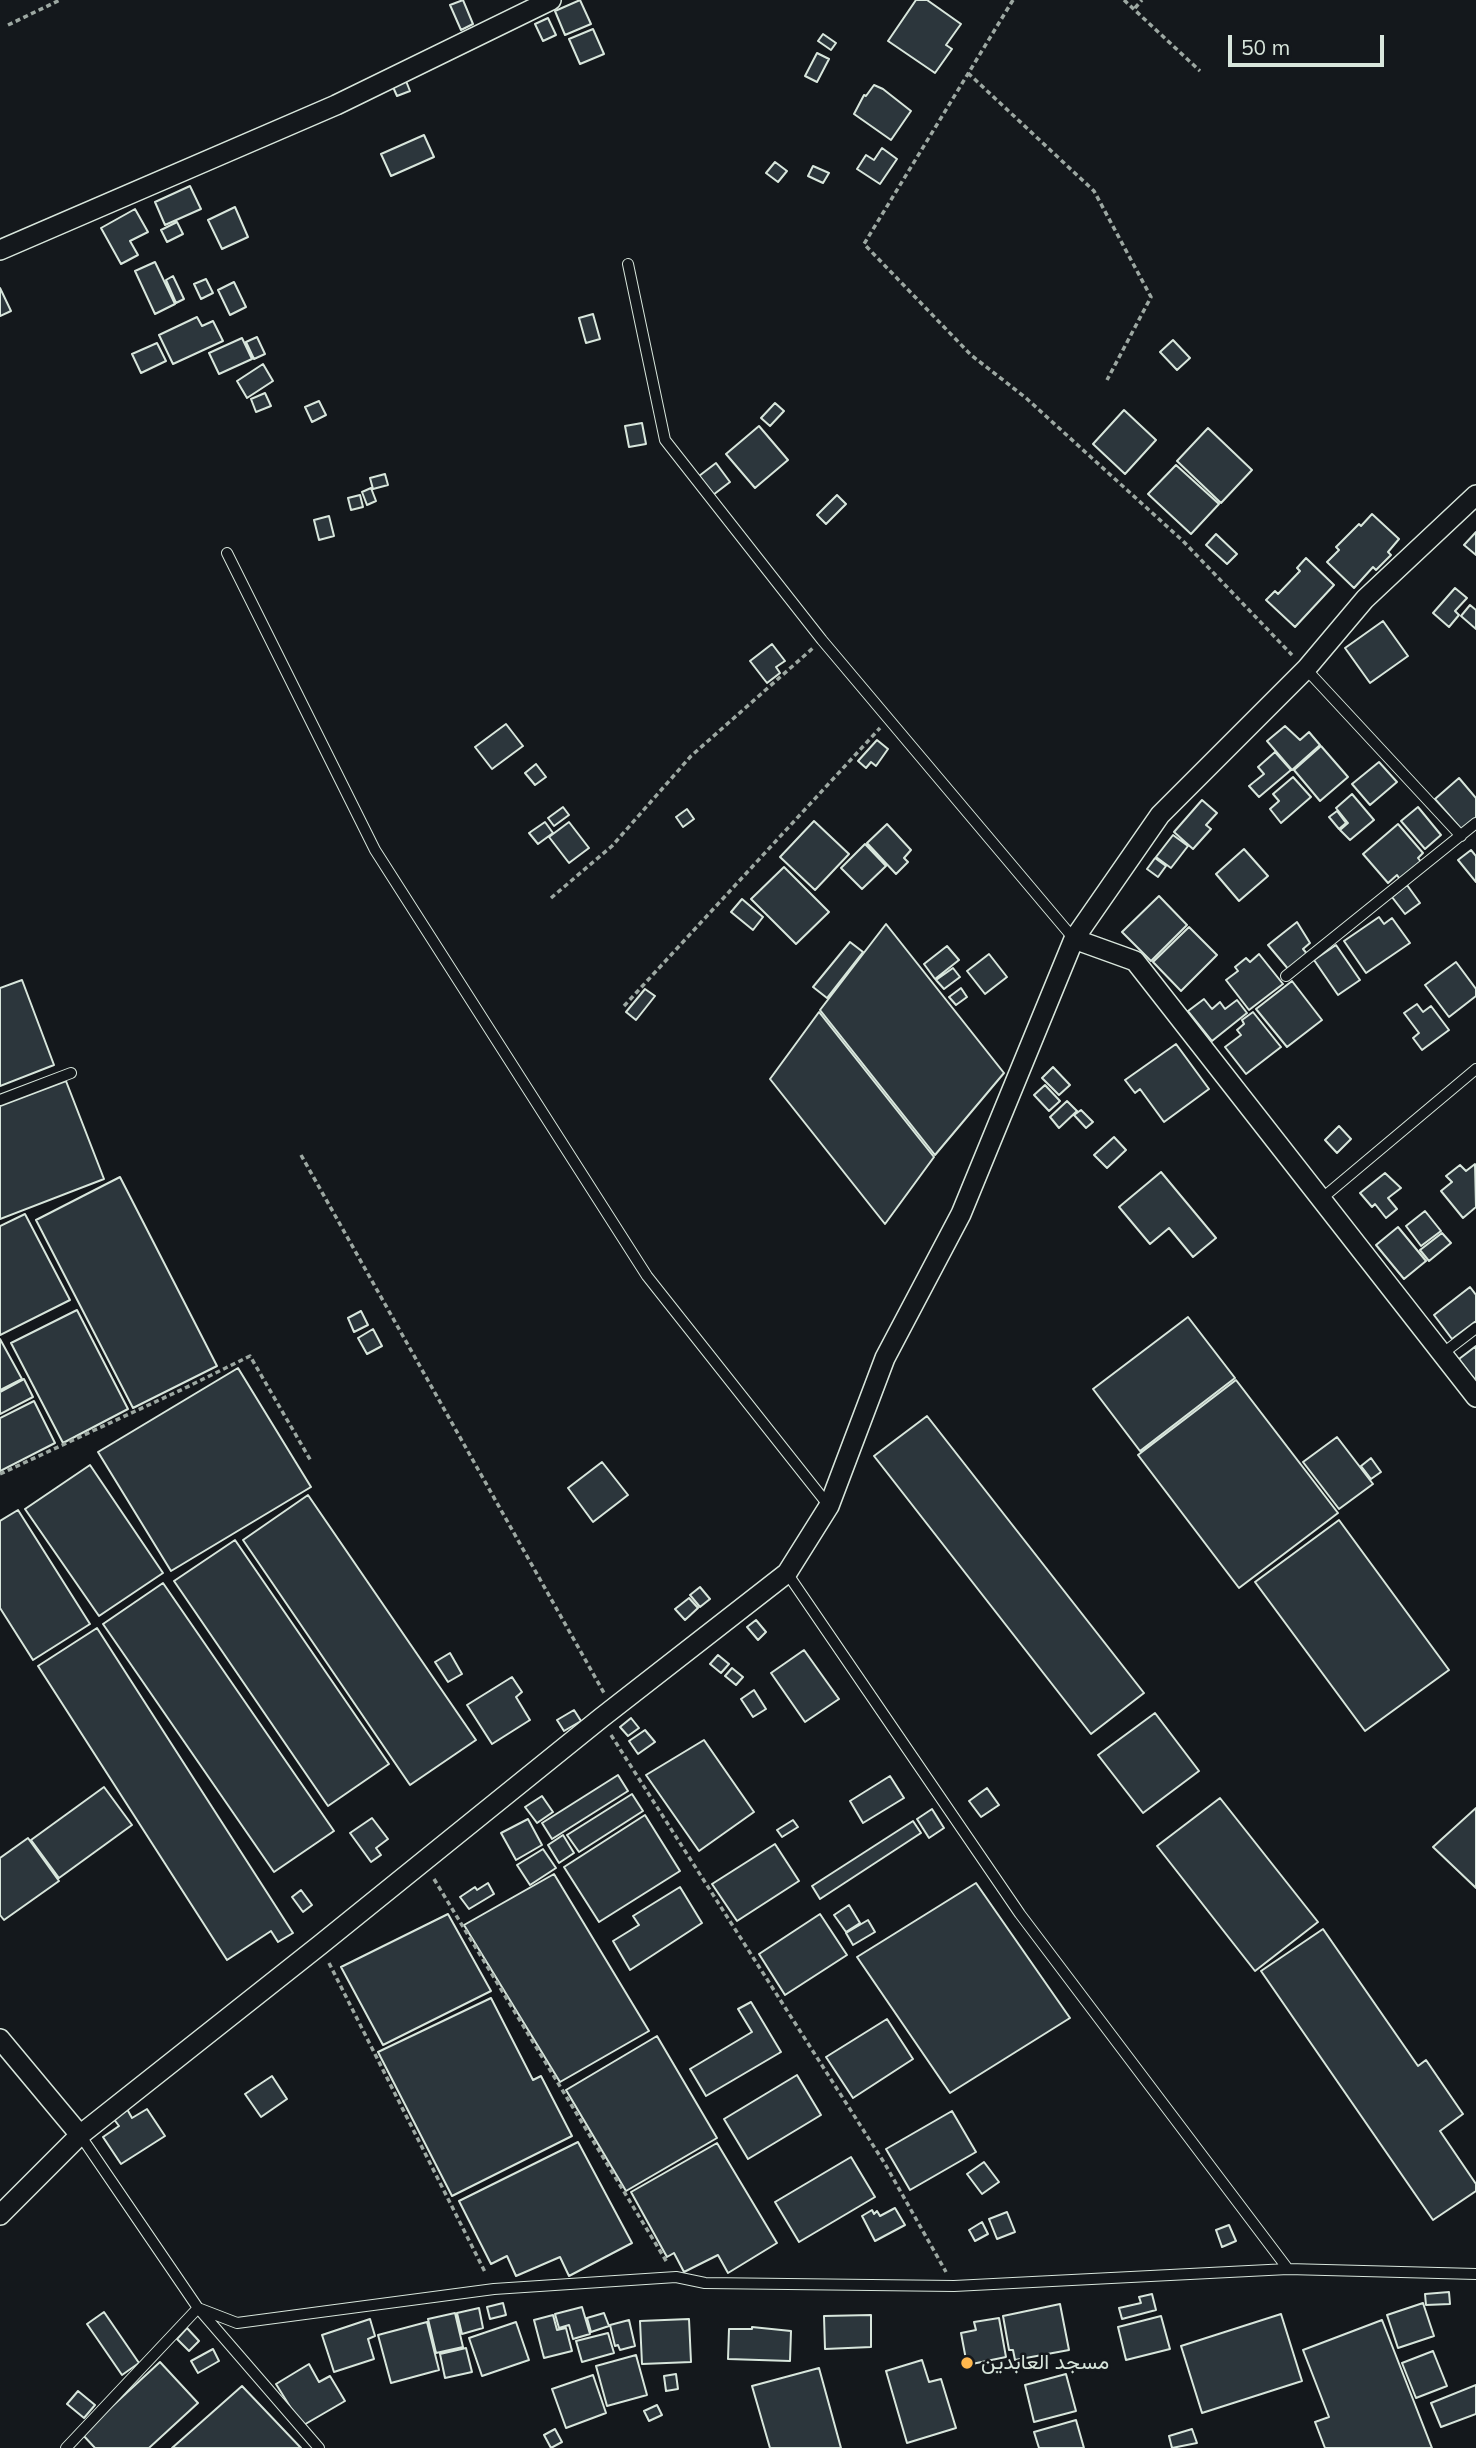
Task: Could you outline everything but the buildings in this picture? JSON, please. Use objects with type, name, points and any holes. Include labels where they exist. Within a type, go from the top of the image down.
[{"type":"street","points":[[0,250],[336,105],[551,0]]},
{"type":"street","points":[[0,2216],[80,2135],[786,1573],[829,1506],[885,1358],[961,1214],[1074,939],[1160,815],[1306,669],[1365,600],[1476,495]]},
{"type":"street","points":[[1074,939],[1135,961],[1476,1397]]},
{"type":"street","points":[[0,2039],[80,2135]]},
{"type":"lane","points":[[628,264],[665,440],[822,640],[1074,939]]},
{"type":"lane","points":[[227,553],[375,850],[647,1276],[829,1506]]},
{"type":"lane","points":[[1306,669],[1461,836]]},
{"type":"lane","points":[[1286,976],[1476,823]]},
{"type":"lane","points":[[1320,1200],[1476,1069]]},
{"type":"lane","points":[[0,1100],[71,1073]]},
{"type":"lane","points":[[1442,1354],[1476,1328]]},
{"type":"lane","points":[[786,1573],[1020,1914],[1288,2269]]},
{"type":"lane","points":[[80,2135],[198,2308],[319,2448]]},
{"type":"lane","points":[[198,2308],[237,2323],[494,2289],[676,2277],[705,2283],[954,2286],[1288,2269],[1476,2274]]},
{"type":"lane","points":[[66,2448],[198,2308]]},
{"type":"path","points":[[8,25],[60,0]]},
{"type":"path","points":[[1013,0],[864,244],[971,355],[1026,398],[1183,541],[1306,669]]},
{"type":"path","points":[[1124,0],[1200,71]]},
{"type":"path","points":[[1135,8],[1142,0]]},
{"type":"path","points":[[968,73],[1094,191],[1151,297],[1107,380]]},
{"type":"path","points":[[551,898],[612,846],[691,756],[822,640]]},
{"type":"path","points":[[624,1006],[888,719]]},
{"type":"path","points":[[301,1155],[606,1695],[601,1718],[885,2164],[954,2286]]},
{"type":"path","points":[[0,1474],[250,1356],[311,1461]]},
{"type":"path","points":[[424,1862],[676,2277]]},
{"type":"path","points":[[320,1945],[494,2289]]},
{"type":"place","name":"مسجد العابدين","points":[[967,2363]]}]
